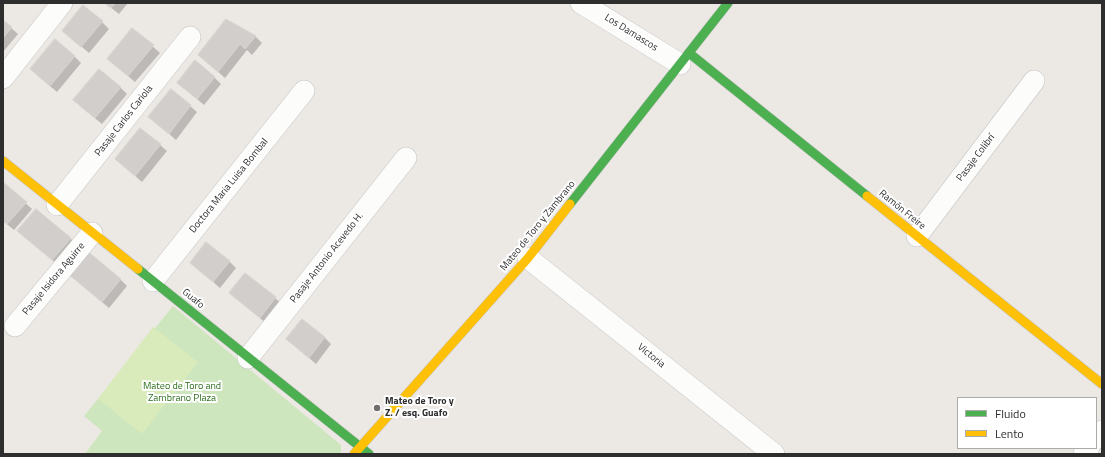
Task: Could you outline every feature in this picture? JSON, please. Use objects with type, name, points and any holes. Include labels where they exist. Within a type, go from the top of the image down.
[{"type":"street","points":[[3,78],[62,3]]},
{"type":"street","name":"Los Damascos","points":[[581,3],[684,58]]},
{"type":"street","name":"Mateo de Toro y Zambrano","points":[[357,450],[528,258],[728,3]]},
{"type":"street","name":"Pasaje Carlos Cariola","points":[[57,204],[190,37]]},
{"type":"street","name":"Ramón Freire","points":[[684,58],[917,236],[1102,384]]},
{"type":"street","name":"Pasaje Colibrí","points":[[917,236],[1034,81]]},
{"type":"street","name":"Doctora Maria Luisa Bombal","points":[[153,281],[304,91]]},
{"type":"street","name":"Pasaje Antonio Acevedo H.","points":[[248,358],[406,158]]},
{"type":"street","name":"Guafo","points":[[3,161],[248,358],[357,450],[369,454]]},
{"type":"street","name":"Pasaje Isidora Aguirre","points":[[15,326],[92,233]]},
{"type":"street","name":"Victoria","points":[[528,258],[774,454]]},
{"type":"green space","name":"Mateo de Toro and Zambrano Plaza","points":[[173,306],[341,445],[341,454],[85,454],[102,431],[84,416]]},
{"type":"green space","points":[[153,327],[198,362],[142,434],[98,399]]},
{"type":"building","points":[[105,3],[116,3],[111,8]]},
{"type":"building","points":[[83,5],[103,21],[81,47],[62,31]]},
{"type":"building","points":[[226,19],[256,36],[245,49],[240,44],[218,72],[198,55]]},
{"type":"building","points":[[3,20],[12,27],[3,38]]},
{"type":"building","points":[[132,28],[154,45],[128,76],[107,59]]},
{"type":"building","points":[[55,39],[75,56],[50,86],[30,69]]},
{"type":"building","points":[[195,60],[215,77],[197,99],[177,83]]},
{"type":"building","points":[[99,69],[121,87],[95,118],[73,100]]},
{"type":"building","points":[[171,89],[191,105],[169,134],[148,117]]},
{"type":"building","points":[[140,128],[161,144],[135,176],[115,159]]},
{"type":"building","points":[[3,182],[27,202],[7,224],[3,221]]},
{"type":"building","points":[[36,209],[71,238],[52,260],[17,231]]},
{"type":"building","points":[[206,242],[230,261],[213,282],[190,263]]},
{"type":"building","points":[[86,250],[121,279],[102,302],[67,273]]},
{"type":"building","points":[[245,273],[276,297],[260,318],[229,293]]},
{"type":"building","points":[[302,319],[325,337],[309,358],[286,339]]},
{"type":"traffic: fast","points":[[570,204],[728,3]]},
{"type":"traffic: fast","points":[[689,53],[867,196]]},
{"type":"traffic: fast","points":[[138,269],[369,454]]},
{"type":"traffic: slow","points":[[3,161],[138,269]]},
{"type":"traffic: slow","points":[[867,196],[1102,384]]},
{"type":"traffic: slow","points":[[354,454],[528,258],[570,204]]},
{"type":"place","name":"Mateo de Toro y Z. / esq. Guafo","points":[[377,408]]}]
